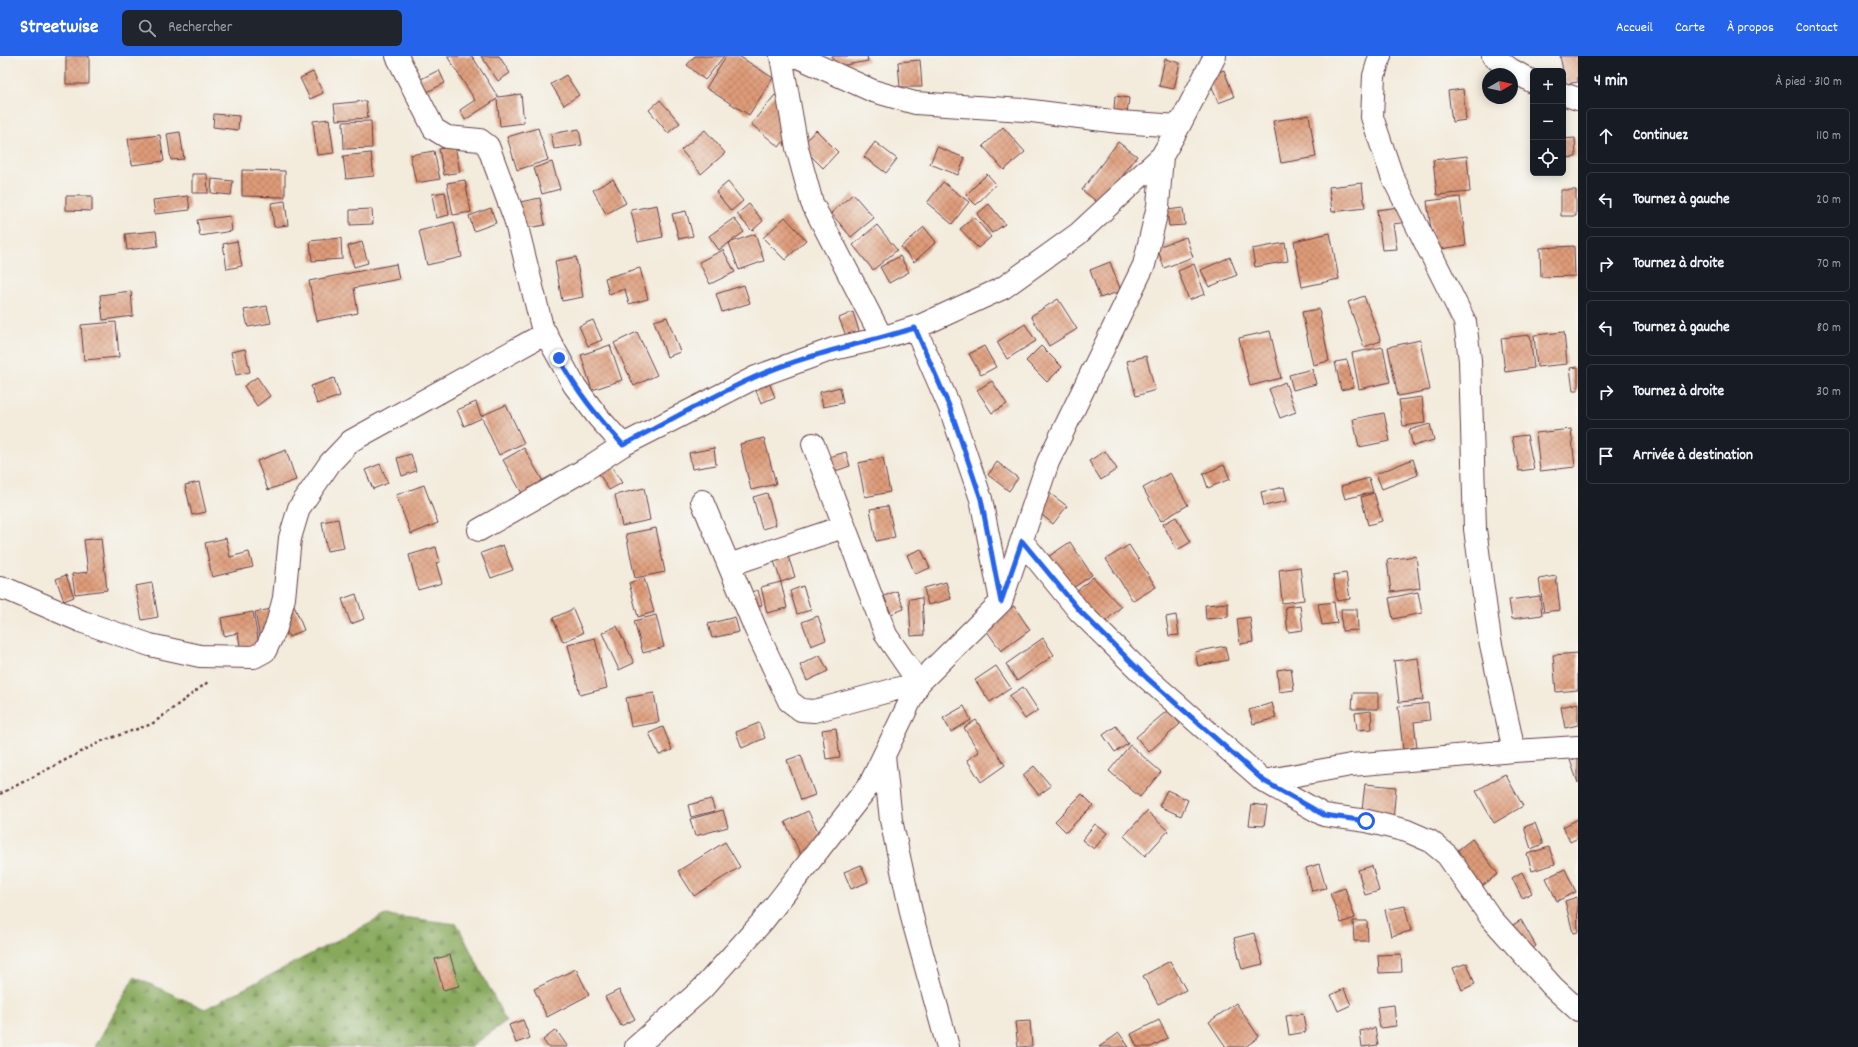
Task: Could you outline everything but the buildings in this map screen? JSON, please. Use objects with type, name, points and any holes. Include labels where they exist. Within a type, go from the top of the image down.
[{"type":"street","points":[[397,56],[434,129],[447,137],[480,140],[488,146],[515,219],[542,327],[574,385],[598,417],[623,445]]},
{"type":"street","points":[[781,56],[798,148],[812,203],[882,338]]},
{"type":"street","points":[[796,56],[873,91],[915,103],[1024,110],[1119,122],[1180,126]]},
{"type":"street","points":[[479,530],[582,472],[623,445],[756,377],[833,349],[882,338],[915,328],[1003,288],[1078,234],[1162,156],[1180,126],[1215,56]]},
{"type":"street","points":[[1380,56],[1374,76],[1372,117],[1392,176],[1465,322],[1470,360],[1474,529],[1490,640],[1514,751]]},
{"type":"street","points":[[1493,56],[1510,69],[1530,80]]},
{"type":"street","points":[[1566,95],[1578,99]]},
{"type":"street","points":[[636,1047],[702,989],[763,921],[870,784],[919,683],[1001,602],[1048,462],[1144,265],[1158,206],[1162,156]]},
{"type":"street","points":[[915,328],[950,408],[981,499],[1001,602]]},
{"type":"street","points":[[0,588],[83,622],[150,645],[200,656],[254,657],[265,651],[276,628],[284,598],[290,538],[299,508],[330,463],[351,441],[546,333]]},
{"type":"street","points":[[813,444],[843,527],[886,635],[919,683]]},
{"type":"street","points":[[702,501],[756,630],[789,701],[801,710],[814,711],[919,683]]},
{"type":"street","points":[[729,565],[843,527]]},
{"type":"street","points":[[1022,541],[1079,610],[1131,663],[1264,781],[1324,815],[1366,821],[1406,831],[1430,841],[1447,855],[1491,918],[1553,987],[1578,1010]]},
{"type":"street","points":[[1264,781],[1351,765],[1578,747]]},
{"type":"street","points":[[884,756],[892,820],[913,921],[948,1047]]},
{"type":"path","points":[[0,794],[102,741],[152,724],[210,681]]},
{"type":"green space","points":[[386,915],[457,924],[506,1021],[471,1047],[95,1047],[134,977],[205,1009]]},
{"type":"route","points":[[559,358],[574,385],[598,417],[623,445],[756,377],[833,349],[882,338],[915,328],[950,408],[981,499],[1001,602],[1022,541],[1079,610],[1147,678],[1264,781],[1324,815],[1366,821]]}]
